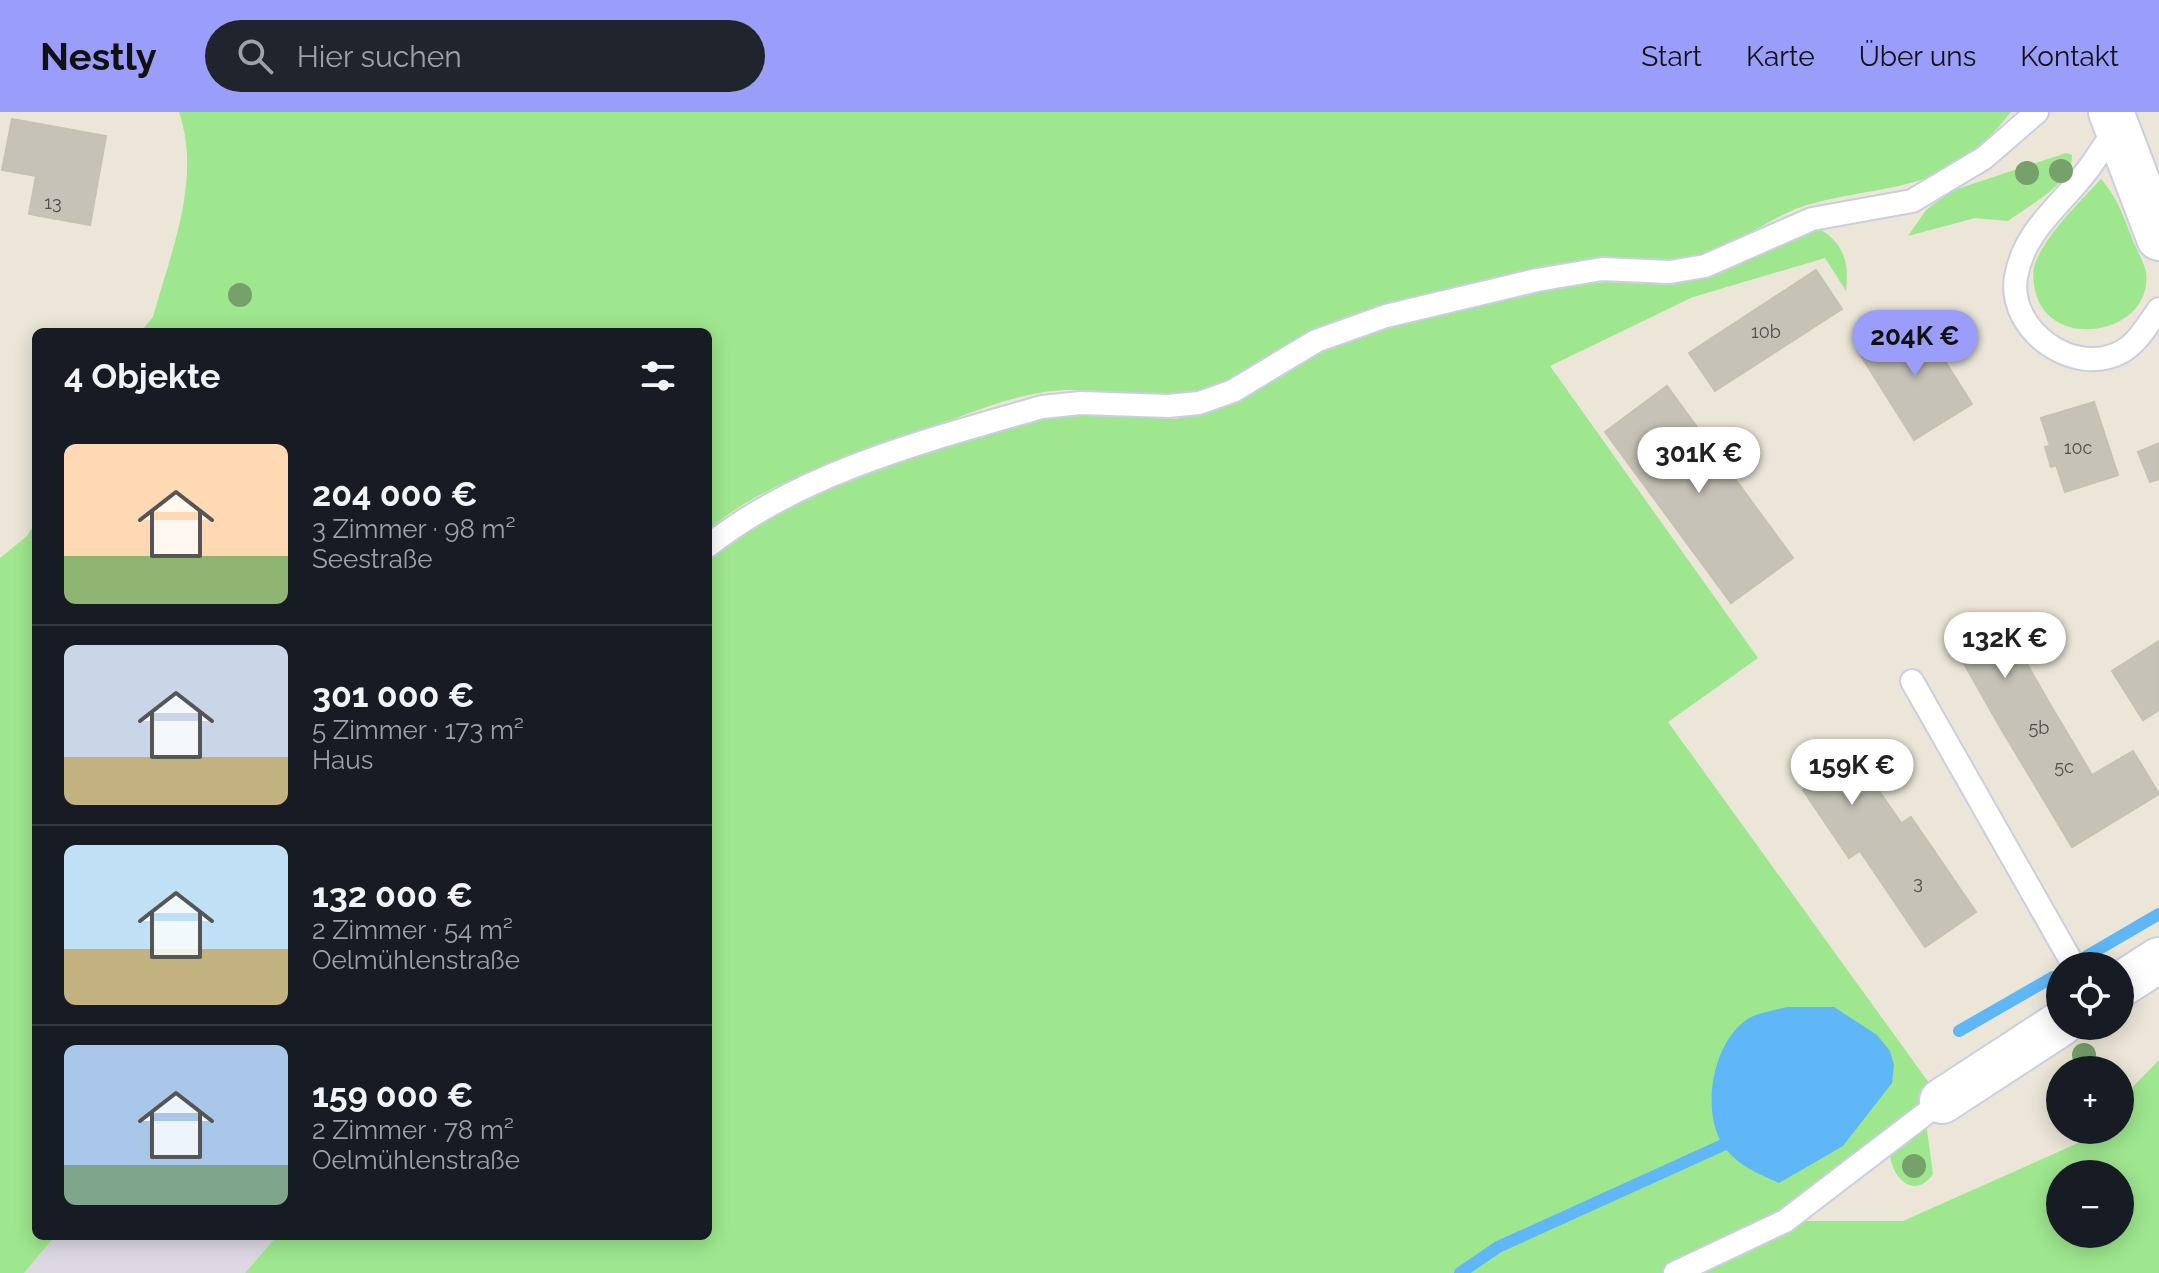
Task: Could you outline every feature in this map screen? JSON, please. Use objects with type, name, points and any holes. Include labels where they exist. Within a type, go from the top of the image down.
[{"type":"street","points":[[2114,120],[2158,234]]},
{"type":"street","points":[[2134,976],[2159,960]]},
{"type":"street","points":[[1942,1101],[2046,1033]]},
{"type":"lane","points":[[712,543],[766,504],[815,480],[1042,407],[1081,403],[1168,406],[1199,403],[1233,391],[1316,341],[1386,316],[1537,280],[1589,271],[1670,272],[1705,266],[1812,219],[1912,201],[1984,158],[2037,112]]},
{"type":"lane","points":[[2114,120],[2085,174],[2039,225],[2025,247],[2016,280],[2018,309],[2035,336],[2065,354],[2095,358],[2123,351],[2159,309]]},
{"type":"lane","points":[[1912,681],[2066,952]]},
{"type":"lane","points":[[1675,1273],[1785,1221],[1942,1101]]},
{"type":"shaded area","points":[[52,1240],[274,1240],[245,1273],[24,1273]]},
{"type":"green space","points":[[179,112],[2011,112],[1988,138],[1944,171],[1899,186],[1799,208],[1729,244],[1700,255],[1668,260],[1590,261],[1561,265],[1369,311],[1315,332],[1239,377],[1198,392],[1160,396],[1063,390],[1012,399],[808,472],[756,497],[712,527],[712,328],[144,328],[153,317],[181,215],[186,189],[185,138]]},
{"type":"green space","points":[[2066,153],[2072,155],[2070,166],[2057,185],[2008,221],[1975,218],[1908,236],[1926,210],[1951,191]]},
{"type":"green space","points":[[2101,179],[2117,202],[2144,265],[2144,293],[2134,310],[2118,322],[2098,328],[2078,329],[2059,323],[2044,310],[2035,290],[2034,268],[2057,228]]},
{"type":"green space","points":[[1820,229],[1835,241],[1846,263],[1846,291],[1825,258],[1693,297],[1550,366],[1758,658],[1668,722],[1937,1094],[1782,1219],[1672,1273],[245,1273],[274,1240],[712,1240],[712,553],[736,533],[817,488],[1035,418],[1089,414],[1176,419],[1209,412],[1240,400],[1327,347],[1393,325],[1541,290],[1605,282],[1672,285],[1706,277],[1791,236]]},
{"type":"green space","points":[[32,528],[32,1240],[52,1240],[24,1273],[0,1273],[0,558]]},
{"type":"green space","points":[[2159,1060],[2159,1273],[1675,1273],[1785,1221],[1903,1221],[2076,1144],[2134,1144],[2134,1086]]},
{"type":"green space","points":[[1926,1123],[1933,1174],[1926,1182],[1911,1186],[1894,1170],[1890,1153]]},
{"type":"water","points":[[1787,1007],[1834,1007],[1877,1035],[1890,1051],[1894,1065],[1892,1083],[1843,1146],[1779,1183],[1748,1168],[1728,1152],[1716,1130],[1712,1095],[1719,1058],[1738,1027],[1751,1017]]},
{"type":"building","points":[[12,119],[106,136],[90,225],[29,214],[36,176],[2,170]]},
{"type":"building","points":[[1816,270],[1842,309],[1715,391],[1689,353]]},
{"type":"building","points":[[1916,315],[1972,404],[1914,440],[1858,351]]},
{"type":"building","points":[[1667,386],[1793,558],[1731,603],[1605,432]]},
{"type":"building","points":[[2094,402],[2118,475],[2065,492],[2056,465],[2051,467],[2045,447],[2050,446],[2041,418]]},
{"type":"building","points":[[2159,443],[2159,479],[2150,482],[2138,452]]},
{"type":"building","points":[[2010,634],[2047,699],[2000,727],[1962,660]]},
{"type":"building","points":[[2159,641],[2159,710],[2143,720],[2112,671]]},
{"type":"building","points":[[2047,699],[2092,775],[2133,751],[2159,794],[2072,847],[2000,727]]},
{"type":"building","points":[[1855,756],[1901,823],[1849,858],[1803,790]]},
{"type":"building","points":[[1911,817],[1976,912],[1925,947],[1860,851]]},
{"type":"waterway","points":[[2094,952],[2159,914]]},
{"type":"waterway","points":[[1959,1031],[2046,981]]},
{"type":"waterway","points":[[1460,1273],[1498,1247],[1723,1145]]}]
